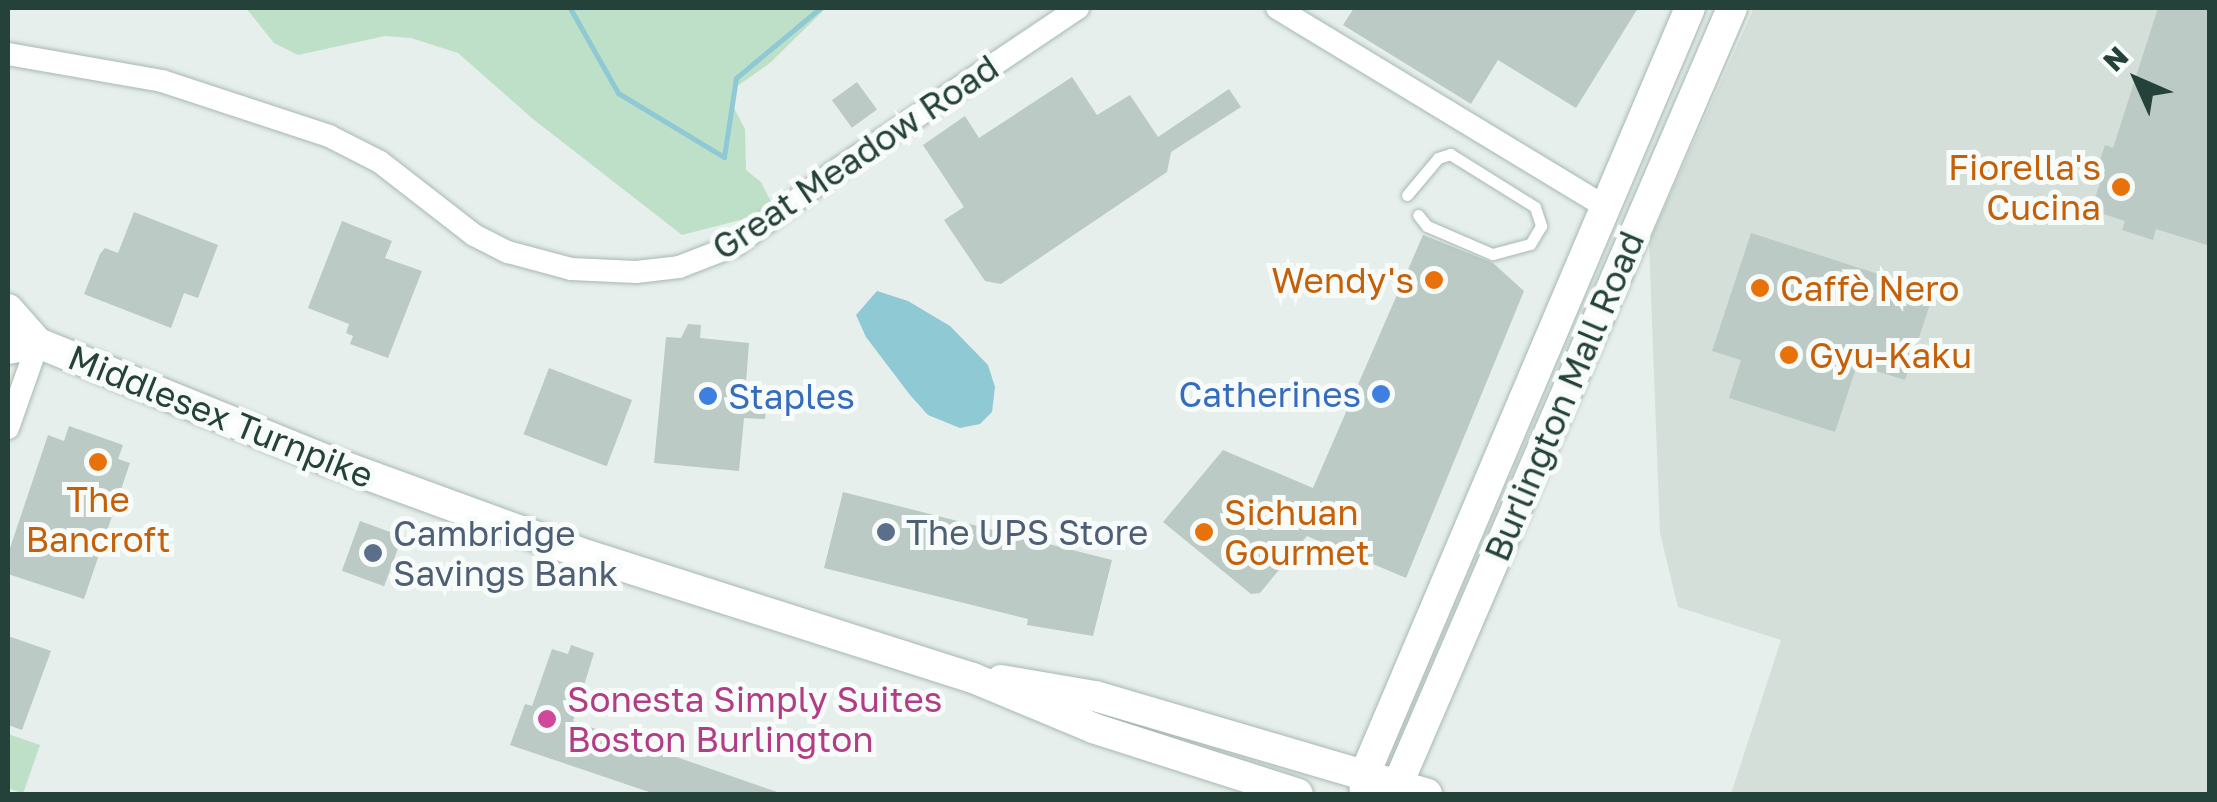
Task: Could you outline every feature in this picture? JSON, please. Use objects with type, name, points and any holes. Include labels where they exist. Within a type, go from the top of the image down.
[{"type":"main road","name":"Burlington Mall Road","points":[[1378,788],[1604,206],[1690,8]]},
{"type":"main road","name":"Burlington Mall Road","points":[[1378,788],[1732,8]]},
{"type":"main road","points":[[1604,206],[1636,225]]},
{"type":"main road","name":"Middlesex Turnpike","points":[[8,309],[38,343],[449,506],[612,564],[974,678],[1093,728],[1298,794]]},
{"type":"main road","name":"Middlesex Turnpike","points":[[8,349],[38,343]]},
{"type":"main road","name":"Middlesex Turnpike","points":[[974,678],[1094,696],[1378,788],[1426,794]]},
{"type":"street","name":"Great Meadow Road","points":[[8,54],[162,81],[329,136],[380,162],[474,235],[508,252],[571,269],[636,272],[679,267],[736,245],[1078,8]]},
{"type":"street","points":[[1277,8],[1604,206]]},
{"type":"street","points":[[8,428],[38,343]]},
{"type":"lane","points":[[1407,195],[1438,158],[1450,154],[1535,207],[1541,226],[1532,242],[1492,254],[1427,226],[1418,216]]},
{"type":"shaded area","points":[[1754,8],[2209,8],[2209,794],[1731,794],[1781,640],[1678,607],[1660,533],[1649,242]]},
{"type":"green space","points":[[246,8],[826,8],[770,63],[736,87],[734,108],[745,129],[746,170],[761,182],[771,202],[752,217],[682,235],[533,119],[458,53],[411,38],[385,36],[298,55],[274,43]]},
{"type":"green space","points":[[8,734],[40,745],[23,794],[8,788]]},
{"type":"water","points":[[877,291],[908,301],[950,326],[988,365],[995,387],[992,412],[980,424],[960,428],[928,415],[910,395],[866,337],[856,315]]},
{"type":"building","points":[[1354,8],[1638,8],[1576,108],[1498,60],[1471,104],[1343,25]]},
{"type":"building","points":[[2158,8],[2210,8],[2210,246],[2156,229],[2153,240],[2122,230],[2125,221],[2091,210],[2102,177],[2095,175],[2105,145],[2113,148]]},
{"type":"building","points":[[1072,77],[1097,115],[1130,95],[1158,137],[1229,89],[1241,107],[1171,152],[1167,172],[1001,284],[985,281],[944,220],[964,207],[923,145],[965,116],[979,138]]},
{"type":"building","points":[[857,82],[877,110],[852,128],[832,100]]},
{"type":"building","points":[[134,212],[218,245],[198,298],[184,293],[171,328],[84,294],[100,254],[105,248],[118,253]]},
{"type":"building","points":[[342,221],[392,241],[385,258],[422,271],[388,358],[350,344],[353,336],[346,333],[349,324],[308,308]]},
{"type":"building","points":[[1751,233],[1934,292],[1905,380],[1857,365],[1835,432],[1729,398],[1741,360],[1712,351]]},
{"type":"building","points":[[1423,235],[1493,263],[1524,291],[1406,578],[1307,536],[1260,593],[1251,594],[1163,522],[1223,450],[1313,488]]},
{"type":"building","name":"Staples","points":[[688,324],[701,325],[700,338],[749,343],[745,395],[767,398],[765,419],[744,418],[739,471],[654,463],[666,337],[681,338]]},
{"type":"building","points":[[549,368],[632,400],[607,466],[524,434]]},
{"type":"building","points":[[69,426],[123,445],[118,459],[130,463],[84,599],[8,574],[8,554],[48,435],[64,441]]},
{"type":"building","points":[[843,492],[1112,560],[1093,636],[1027,625],[1028,619],[824,568]]},
{"type":"building","name":"Cambridge Savings Bank","points":[[360,521],[402,536],[384,586],[342,571]]},
{"type":"building","points":[[8,636],[51,651],[22,730],[8,725]]},
{"type":"building","name":"Sonesta Simply Suites Boston Burlington","points":[[571,645],[594,653],[573,721],[783,794],[655,794],[510,745],[525,704],[532,706],[552,649],[568,654]]},
{"type":"waterway","points":[[570,8],[618,93],[724,157],[736,78],[820,8]]},
{"type":"place","name":"Fiorella's Cucina","points":[[2121,187]]},
{"type":"place","name":"Wendy's","points":[[1434,280]]},
{"type":"place","name":"Caffè Nero","points":[[1760,288]]},
{"type":"place","name":"Gyu-Kaku","points":[[1789,355]]},
{"type":"place","name":"Catherines","points":[[1381,394]]},
{"type":"place","name":"Staples","points":[[708,396]]},
{"type":"place","name":"The Bancroft","points":[[98,462]]},
{"type":"place","name":"The UPS Store","points":[[886,532]]},
{"type":"place","name":"Sichuan Gourmet","points":[[1204,532]]},
{"type":"place","name":"Cambridge Savings Bank","points":[[373,553]]},
{"type":"place","name":"Sonesta Simply Suites Boston Burlington","points":[[547,719]]}]
